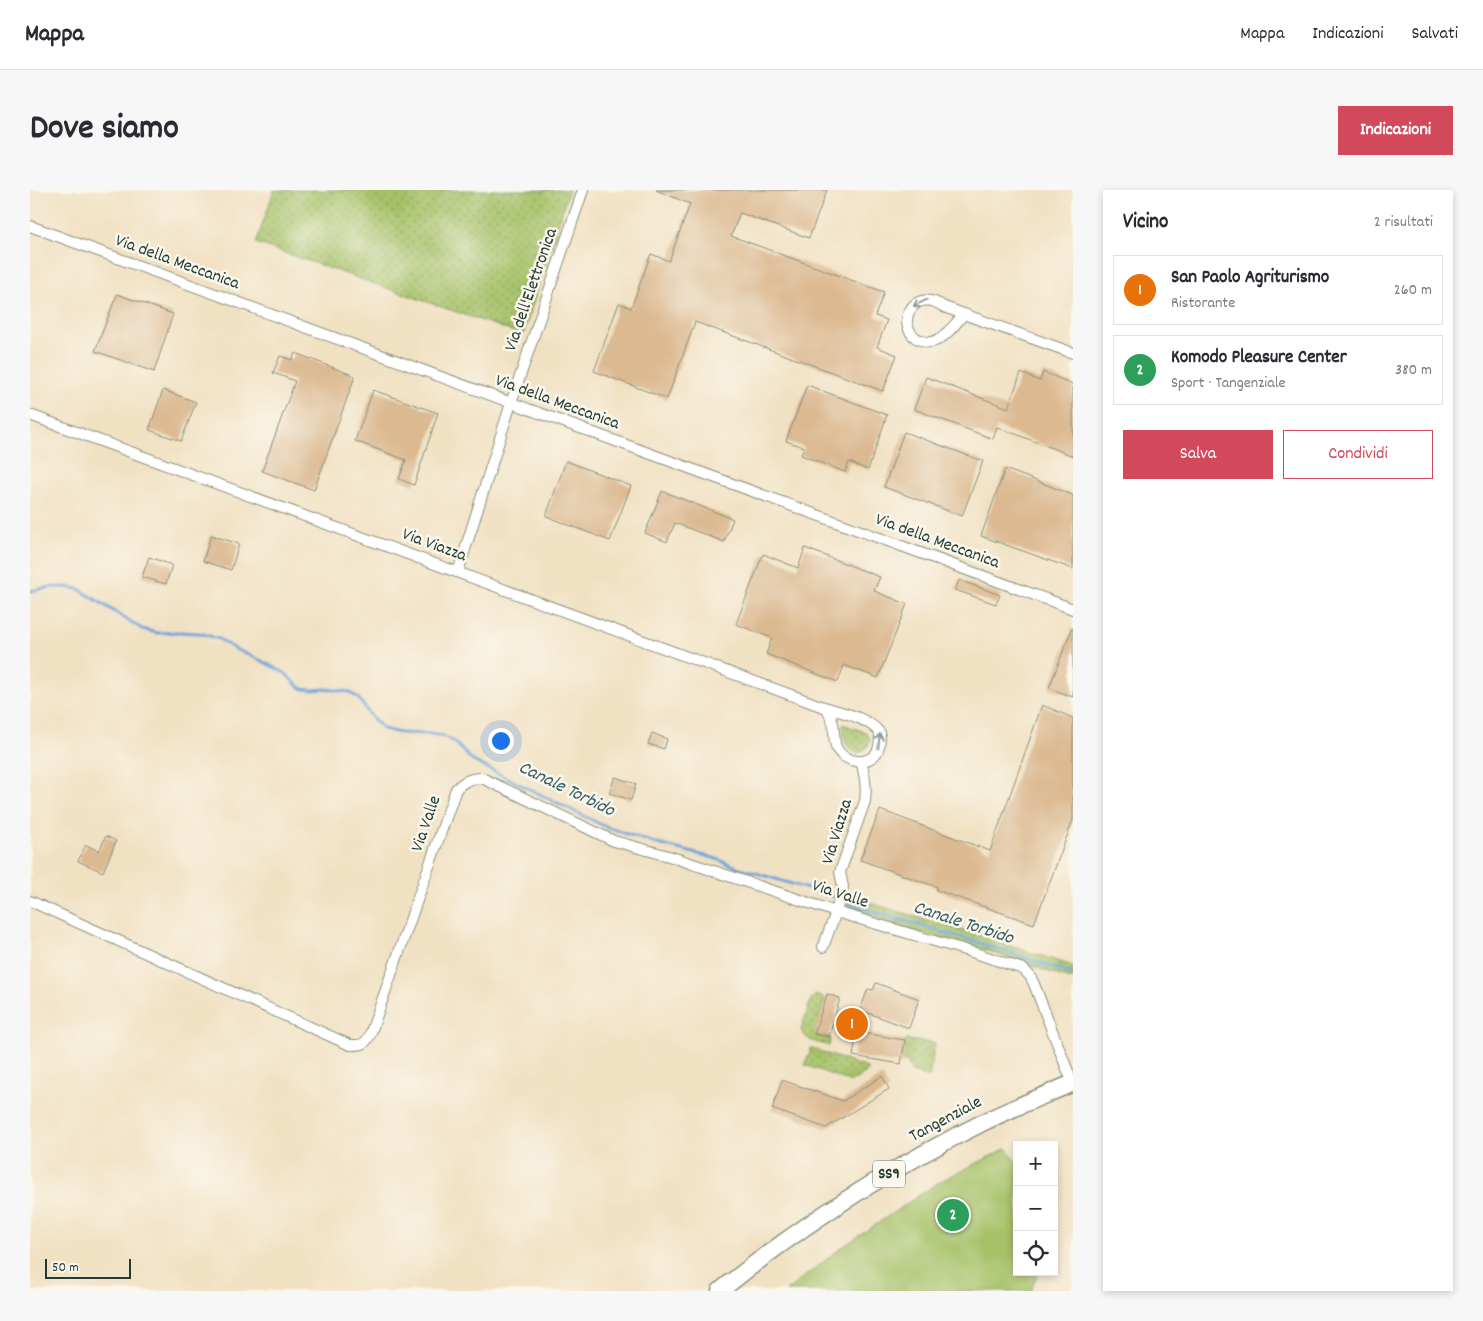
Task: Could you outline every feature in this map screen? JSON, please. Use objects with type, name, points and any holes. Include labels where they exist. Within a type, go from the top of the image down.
[{"type":"main road","name":"Tangenziale","points":[[720,1291],[797,1232],[877,1181],[929,1150],[1071,1078]]},
{"type":"street","name":"Via dell'Elettronica","points":[[458,572],[511,403],[584,190]]},
{"type":"street","name":"Via della Meccanica","points":[[30,226],[1073,609]]},
{"type":"street","points":[[964,314],[941,338],[934,341],[922,341],[911,334],[908,328],[907,319],[911,308],[918,302],[926,300],[936,301],[944,307],[964,314],[1073,353]]},
{"type":"street","name":"Via Viazza","points":[[30,415],[827,708],[865,720],[875,726],[880,733],[879,745],[876,752],[869,759],[861,762],[866,784],[865,801],[840,872],[843,887],[823,947]]},
{"type":"street","points":[[827,708],[833,723],[837,748],[842,755],[850,760],[861,762]]},
{"type":"street","name":"Via Valle","points":[[30,901],[350,1044],[360,1045],[367,1041],[370,1035],[456,789],[463,782],[472,778],[482,778],[614,842],[672,856],[836,912],[1023,969],[1030,976],[1071,1078]]},
{"type":"green space","points":[[274,190],[569,190],[523,335],[256,243]]},
{"type":"green space","points":[[843,724],[865,732],[870,738],[868,746],[864,750],[856,753],[849,748],[845,741]]},
{"type":"green space","points":[[849,895],[1073,966],[1073,980],[979,948],[918,932],[845,908],[843,905],[845,897]]},
{"type":"green space","points":[[815,995],[825,998],[815,1034],[831,1038],[829,1046],[809,1039],[801,1030],[811,999]]},
{"type":"green space","points":[[905,1040],[935,1043],[929,1078],[912,1072],[909,1063],[901,1061]]},
{"type":"green space","points":[[811,1048],[867,1068],[868,1071],[851,1082],[805,1065]]},
{"type":"green space","points":[[1007,1148],[1013,1158],[1013,1276],[1037,1276],[1031,1291],[786,1291],[841,1248],[939,1182]]},
{"type":"building","points":[[656,190],[827,190],[809,238],[740,213],[731,236],[884,292],[875,316],[887,320],[877,347],[897,355],[883,391],[695,322],[667,399],[594,371],[619,303],[631,308],[651,254],[669,261],[690,204]]},
{"type":"building","points":[[117,294],[173,314],[154,372],[95,351]]},
{"type":"building","points":[[295,353],[355,376],[314,490],[262,471],[295,381],[273,373],[280,356],[292,360]]},
{"type":"building","points":[[1043,372],[1073,384],[1073,456],[997,427],[993,439],[914,409],[926,377],[1008,408],[1021,373],[1040,381]]},
{"type":"building","points":[[807,385],[887,415],[868,470],[849,462],[845,472],[801,455],[804,447],[786,441]]},
{"type":"building","points":[[163,390],[196,402],[181,441],[149,430]]},
{"type":"building","points":[[373,390],[438,413],[414,485],[399,479],[406,460],[355,441]]},
{"type":"building","points":[[904,432],[983,461],[962,516],[884,487]]},
{"type":"building","points":[[566,461],[631,486],[610,541],[546,516]]},
{"type":"building","points":[[1005,469],[1073,495],[1073,569],[981,536]]},
{"type":"building","points":[[662,491],[733,519],[724,542],[675,523],[667,542],[645,533]]},
{"type":"building","points":[[211,535],[239,544],[231,570],[203,561]]},
{"type":"building","points":[[805,548],[880,577],[874,591],[907,604],[878,678],[844,665],[838,682],[766,654],[772,638],[736,624],[763,554],[798,568]]},
{"type":"building","points":[[149,557],[172,565],[166,584],[142,577]]},
{"type":"building","points":[[959,580],[1000,595],[996,604],[955,590]]},
{"type":"building","points":[[1073,629],[1073,697],[1049,688]]},
{"type":"building","points":[[1042,705],[1073,718],[1073,820],[1034,924],[936,890],[937,887],[860,860],[880,810],[990,851]]},
{"type":"building","points":[[652,733],[667,739],[664,749],[648,744]]},
{"type":"building","points":[[615,777],[636,784],[631,800],[609,793]]},
{"type":"building","points":[[106,836],[116,841],[103,872],[78,861],[86,845],[99,851]]},
{"type":"building","points":[[876,983],[919,999],[909,1028],[860,1010],[868,989],[873,990]]},
{"type":"building","points":[[827,994],[840,998],[829,1037],[814,1034]]},
{"type":"building","points":[[857,1032],[905,1040],[901,1064],[853,1056]]},
{"type":"building","points":[[882,1076],[889,1089],[826,1128],[772,1109],[782,1080],[843,1101]]},
{"type":"waterway","name":"Canale Torbido","points":[[30,591],[51,587],[79,589],[142,629],[157,633],[200,633],[219,639],[235,649],[285,673],[303,689],[327,689],[350,692],[359,699],[383,729],[400,733],[443,736],[454,742],[473,761],[606,827],[654,843],[714,858],[837,898]]},
{"type":"waterway","name":"Canale Torbido","points":[[844,900],[858,907],[986,945],[1073,974]]},
{"type":"place","name":"San Paolo Agriturismo","points":[[852,1024]]},
{"type":"place","name":"Komodo Pleasure Center","points":[[953,1215]]}]
